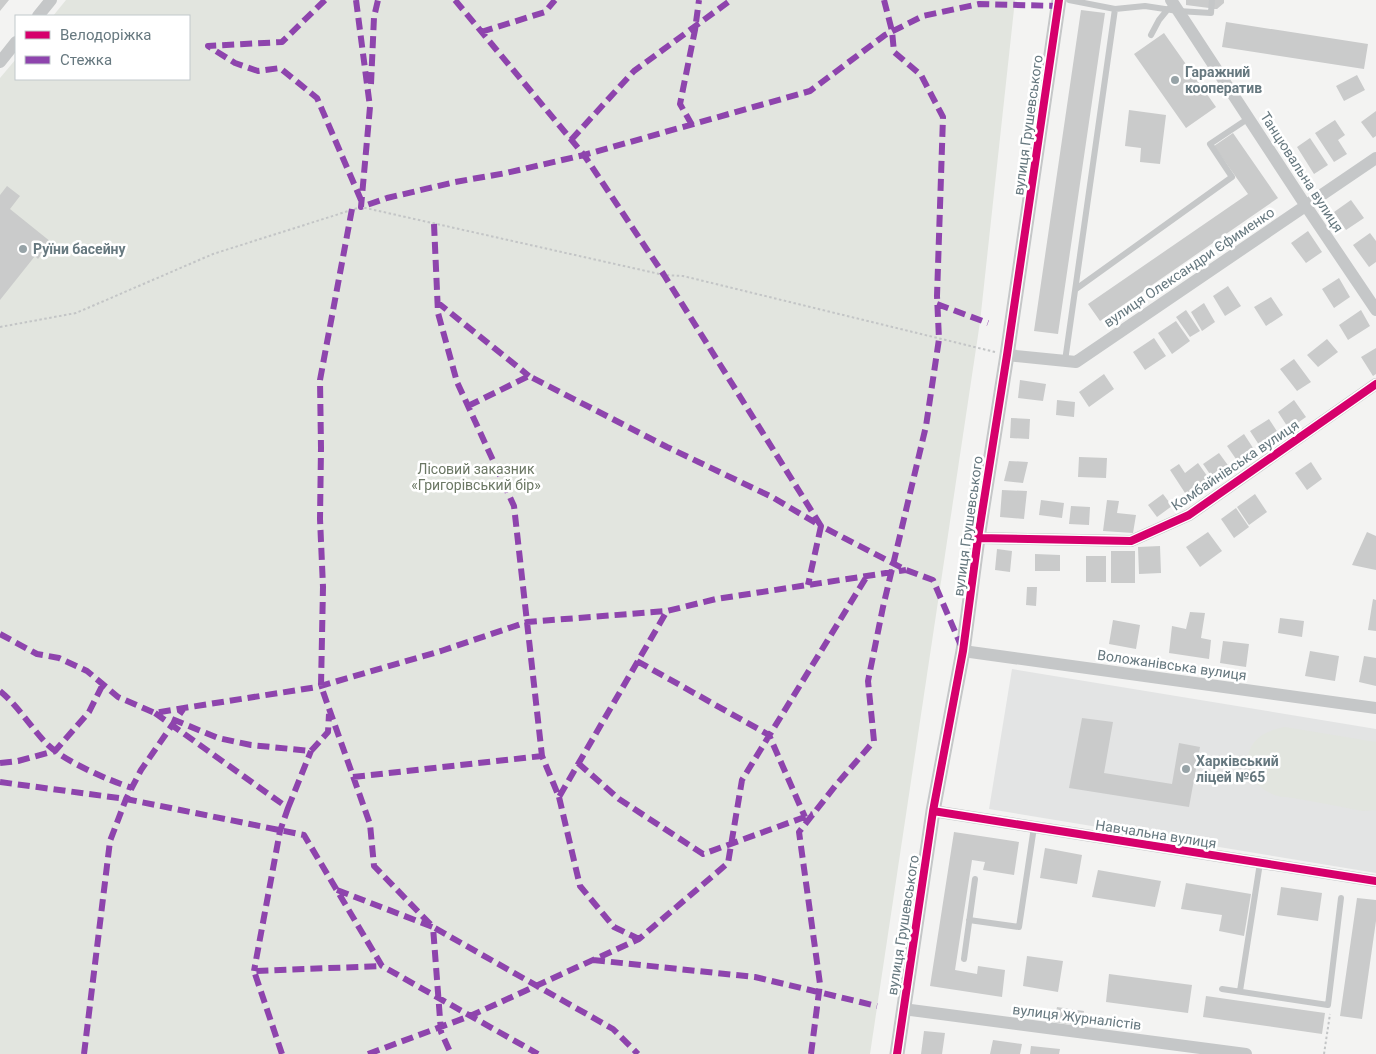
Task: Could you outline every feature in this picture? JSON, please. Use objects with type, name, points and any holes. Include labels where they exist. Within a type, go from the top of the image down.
[{"type":"street","points":[[39,15],[51,0]]},
{"type":"street","name":"вулиця Грушевського","points":[[897,1054],[933,811],[963,651],[978,538],[1059,0]]},
{"type":"street","name":"Танцювальна вулиця","points":[[1172,7],[1249,118],[1376,310]]},
{"type":"street","points":[[0,62],[15,43]]},
{"type":"street","name":"вулиця Олександри Єфименко","points":[[1007,355],[1076,362],[1376,158]]},
{"type":"street","name":"Комбайнівська вулиця","points":[[978,538],[1131,541],[1189,515],[1376,384]]},
{"type":"street","name":"Воложанівська вулиця","points":[[963,651],[1376,708]]},
{"type":"street","name":"Навчальна вулиця","points":[[933,811],[1376,881]]},
{"type":"street","name":"вулиця Журналістів","points":[[903,1009],[1246,1054]]},
{"type":"lane","points":[[1069,0],[1115,8],[1172,7],[1211,13],[1212,0]]},
{"type":"lane","points":[[1151,35],[1159,20],[1172,7]]},
{"type":"lane","points":[[1065,361],[1115,8]]},
{"type":"lane","points":[[1076,288],[1232,178],[1210,144],[1249,118]]},
{"type":"lane","points":[[969,920],[1019,927],[1034,827]]},
{"type":"lane","points":[[1240,991],[1260,863]]},
{"type":"lane","points":[[964,959],[975,879]]},
{"type":"lane","points":[[1222,989],[1328,1005],[1341,898]]},
{"type":"path","points":[[0,326],[76,314],[213,254],[361,207],[664,276],[683,276],[1007,355]]},
{"type":"path","points":[[1324,1054],[1331,1016],[1328,1005]]},
{"type":"shaded area","name":"Харківський ліцей №65","points":[[1012,669],[1376,729],[1376,873],[989,809]]},
{"type":"green space","name":"Лісовий заказник «Григорівський бір»","points":[[66,0],[1015,0],[980,322],[870,1054],[0,1054],[0,78],[15,60],[15,80],[190,80],[190,15],[54,15]]},
{"type":"green space","points":[[1285,727],[1376,742],[1376,810],[1362,811],[1278,796],[1260,786],[1249,770],[1248,758],[1251,746],[1263,735]]},
{"type":"building","points":[[0,0],[9,0],[0,11]]},
{"type":"building","points":[[1186,0],[1210,0],[1209,8],[1186,5]]},
{"type":"building","points":[[1213,0],[1224,0],[1224,3],[1217,9],[1212,9]]},
{"type":"building","points":[[1081,10],[1105,13],[1058,334],[1034,331]]},
{"type":"building","points":[[1226,22],[1368,44],[1364,69],[1222,47]]},
{"type":"building","name":"Гаражний кооператив","points":[[1164,33],[1216,107],[1186,128],[1134,54]]},
{"type":"building","points":[[1357,75],[1365,90],[1344,101],[1336,86]]},
{"type":"building","points":[[1129,110],[1166,115],[1160,164],[1140,162],[1141,148],[1125,146]]},
{"type":"building","points":[[1376,111],[1376,136],[1373,138],[1361,122]]},
{"type":"building","points":[[1335,120],[1345,135],[1338,140],[1347,154],[1334,162],[1315,133]]},
{"type":"building","points":[[1233,133],[1278,198],[1100,321],[1088,304],[1248,194],[1214,146]]},
{"type":"building","points":[[1310,138],[1328,165],[1314,174],[1297,147]]},
{"type":"building","name":"Руїни басейну","points":[[7,186],[20,196],[10,209],[51,242],[38,259],[35,256],[0,300],[0,195]]},
{"type":"building","points":[[1351,200],[1364,218],[1346,230],[1334,212]]},
{"type":"building","points":[[1308,231],[1322,252],[1306,263],[1291,243]]},
{"type":"building","points":[[1370,233],[1376,241],[1376,262],[1369,267],[1353,245]]},
{"type":"building","points":[[1339,278],[1350,297],[1334,308],[1322,289]]},
{"type":"building","points":[[1228,286],[1241,306],[1225,316],[1213,296]]},
{"type":"building","points":[[1271,297],[1283,315],[1266,326],[1254,307]]},
{"type":"building","points":[[1204,303],[1215,322],[1202,331],[1191,312]]},
{"type":"building","points":[[1186,310],[1200,331],[1190,337],[1176,317]]},
{"type":"building","points":[[1361,310],[1370,326],[1348,340],[1339,325]]},
{"type":"building","points":[[1176,321],[1190,341],[1172,354],[1158,333]]},
{"type":"building","points":[[1154,338],[1166,356],[1145,370],[1133,352]]},
{"type":"building","points":[[1327,339],[1338,352],[1318,367],[1307,355]]},
{"type":"building","points":[[1376,348],[1376,374],[1373,376],[1361,357]]},
{"type":"building","points":[[1294,359],[1311,382],[1297,391],[1280,369]]},
{"type":"building","points":[[1104,374],[1114,389],[1089,407],[1079,392]]},
{"type":"building","points":[[1020,380],[1046,384],[1043,401],[1018,398]]},
{"type":"building","points":[[1057,400],[1075,402],[1074,417],[1056,415]]},
{"type":"building","points":[[1294,400],[1306,417],[1289,429],[1278,412]]},
{"type":"building","points":[[1011,418],[1030,419],[1029,439],[1010,438]]},
{"type":"building","points":[[1269,419],[1280,436],[1261,448],[1250,431]]},
{"type":"building","points":[[1244,434],[1255,451],[1238,462],[1227,446]]},
{"type":"building","points":[[1219,453],[1230,468],[1214,480],[1203,464]]},
{"type":"building","points":[[1079,457],[1107,458],[1106,478],[1078,477]]},
{"type":"building","points":[[1009,461],[1028,462],[1023,483],[1004,481]]},
{"type":"building","points":[[1311,462],[1322,479],[1307,490],[1295,473]]},
{"type":"building","points":[[1198,463],[1210,480],[1187,496],[1170,470],[1179,464],[1185,473]]},
{"type":"building","points":[[1002,490],[1027,491],[1024,519],[1000,517]]},
{"type":"building","points":[[1163,494],[1172,506],[1157,517],[1148,505]]},
{"type":"building","points":[[1255,494],[1267,512],[1249,525],[1237,507]]},
{"type":"building","points":[[1041,500],[1064,503],[1062,518],[1039,515]]},
{"type":"building","points":[[1107,500],[1119,501],[1117,513],[1136,515],[1133,533],[1103,531]]},
{"type":"building","points":[[1071,506],[1090,507],[1089,525],[1069,524]]},
{"type":"building","points":[[1236,508],[1249,527],[1234,538],[1221,519]]},
{"type":"building","points":[[1208,532],[1222,551],[1200,567],[1186,547]]},
{"type":"building","points":[[1367,532],[1376,536],[1376,570],[1352,565]]},
{"type":"building","points":[[1160,546],[1161,573],[1139,574],[1138,547]]},
{"type":"building","points":[[997,549],[1012,551],[1010,572],[995,570]]},
{"type":"building","points":[[1111,551],[1135,551],[1135,583],[1111,583]]},
{"type":"building","points":[[1035,554],[1060,555],[1060,571],[1035,571]]},
{"type":"building","points":[[1086,556],[1106,556],[1106,582],[1086,582]]},
{"type":"building","points":[[1027,587],[1037,587],[1036,606],[1026,605]]},
{"type":"building","points":[[1373,599],[1376,600],[1376,631],[1368,630]]},
{"type":"building","points":[[1190,612],[1205,613],[1201,638],[1211,640],[1209,659],[1169,653],[1172,626],[1186,629]]},
{"type":"building","points":[[1280,618],[1304,621],[1302,637],[1278,633]]},
{"type":"building","points":[[1113,620],[1140,625],[1136,649],[1109,644]]},
{"type":"building","points":[[1223,641],[1249,644],[1246,667],[1220,663]]},
{"type":"building","points":[[1310,651],[1339,656],[1335,681],[1305,676]]},
{"type":"building","points":[[1364,656],[1376,658],[1376,686],[1359,682]]},
{"type":"building","points":[[1082,718],[1113,722],[1104,773],[1172,784],[1179,743],[1200,747],[1189,807],[1069,788]]},
{"type":"building","points":[[954,832],[1019,842],[1014,875],[983,870],[985,862],[972,860],[955,970],[977,974],[978,966],[1005,970],[1002,997],[930,986]]},
{"type":"building","points":[[1045,848],[1082,855],[1077,884],[1040,878]]},
{"type":"building","points":[[1098,870],[1161,881],[1155,907],[1092,897]]},
{"type":"building","points":[[1186,883],[1251,894],[1244,936],[1219,931],[1222,915],[1181,909]]},
{"type":"building","points":[[1281,887],[1322,893],[1318,921],[1277,915]]},
{"type":"building","points":[[1357,898],[1376,900],[1376,921],[1362,1019],[1340,1016]]},
{"type":"building","points":[[1027,956],[1063,961],[1058,992],[1023,986]]},
{"type":"building","points":[[1109,974],[1192,985],[1188,1013],[1106,1002]]},
{"type":"building","points":[[1206,996],[1325,1013],[1322,1034],[1203,1017]]},
{"type":"building","points":[[1057,1007],[1084,1011],[1081,1026],[1054,1022]]},
{"type":"building","points":[[924,1031],[945,1033],[942,1054],[921,1054]]},
{"type":"building","points":[[993,1040],[1022,1044],[1020,1054],[990,1054]]},
{"type":"building","points":[[1031,1046],[1060,1049],[1059,1054],[1030,1054]]},
{"type":"marked path","points":[[325,0],[282,42],[208,46],[235,63],[258,71],[280,68],[317,98],[361,200]]},
{"type":"marked path","points":[[356,0],[370,107],[361,207],[387,198],[455,182],[506,173],[584,155],[810,91],[885,35],[923,16],[979,4],[1058,6]]},
{"type":"marked path","points":[[371,84],[374,17],[378,0]]},
{"type":"marked path","points":[[455,0],[584,155],[664,275],[821,526],[906,570],[933,580],[962,648]]},
{"type":"marked path","points":[[481,32],[545,12],[555,0]]},
{"type":"marked path","points":[[692,125],[680,104],[699,0]]},
{"type":"marked path","points":[[571,140],[634,71],[731,0]]},
{"type":"marked path","points":[[811,1054],[820,984],[799,832],[874,741],[868,681],[883,607],[926,426],[939,339],[937,296],[943,117],[921,75],[894,52],[892,31],[884,0]]},
{"type":"marked path","points":[[352,209],[320,380],[320,519],[323,587],[321,686],[370,824],[374,866],[433,927],[613,1029],[638,1054]]},
{"type":"marked path","points":[[434,224],[438,313],[457,382],[514,506],[542,756],[559,797],[667,611]]},
{"type":"marked path","points":[[437,302],[529,376]]},
{"type":"marked path","points":[[937,304],[988,323]]},
{"type":"marked path","points":[[468,406],[529,376],[667,447],[772,497],[821,526],[808,585]]},
{"type":"marked path","points":[[84,1054],[110,841],[126,799],[141,770],[184,708],[317,687],[441,651],[527,622],[667,611],[716,599],[906,570]]},
{"type":"marked path","points":[[368,1054],[470,1016],[639,939],[728,863],[742,780],[867,576]]},
{"type":"marked path","points":[[0,634],[37,654],[59,658],[87,671],[118,697],[155,713],[184,708]]},
{"type":"marked path","points":[[637,661],[769,735],[805,817]]},
{"type":"marked path","points":[[0,763],[18,761],[55,751],[89,712],[103,684]]},
{"type":"marked path","points":[[0,691],[54,750],[86,769],[132,788]]},
{"type":"marked path","points":[[155,713],[288,808],[280,831],[254,971]]},
{"type":"marked path","points":[[172,719],[218,738],[251,745],[311,751],[328,732],[329,714]]},
{"type":"marked path","points":[[288,808],[311,751]]},
{"type":"marked path","points":[[353,777],[542,756]]},
{"type":"marked path","points":[[578,763],[619,799],[703,854],[813,814]]},
{"type":"marked path","points":[[0,782],[126,799],[304,835],[382,966],[538,1054]]},
{"type":"marked path","points":[[559,797],[580,886],[614,927],[639,939]]},
{"type":"marked path","points":[[337,890],[433,927],[441,1032],[451,1054]]},
{"type":"marked path","points":[[593,960],[755,977],[877,1006]]},
{"type":"marked path","points":[[282,1054],[254,971],[382,966]]},
{"type":"cycle path","points":[[897,1054],[933,811],[963,651],[978,538],[1059,0]]},
{"type":"cycle path","points":[[978,538],[1131,541],[1189,515],[1376,384]]},
{"type":"cycle path","points":[[933,811],[1376,881]]},
{"type":"place","name":"Гаражний кооператив","points":[[1175,80]]},
{"type":"place","name":"Руїни басейну","points":[[23,249]]},
{"type":"place","name":"Харківський ліцей №65","points":[[1186,769]]}]
